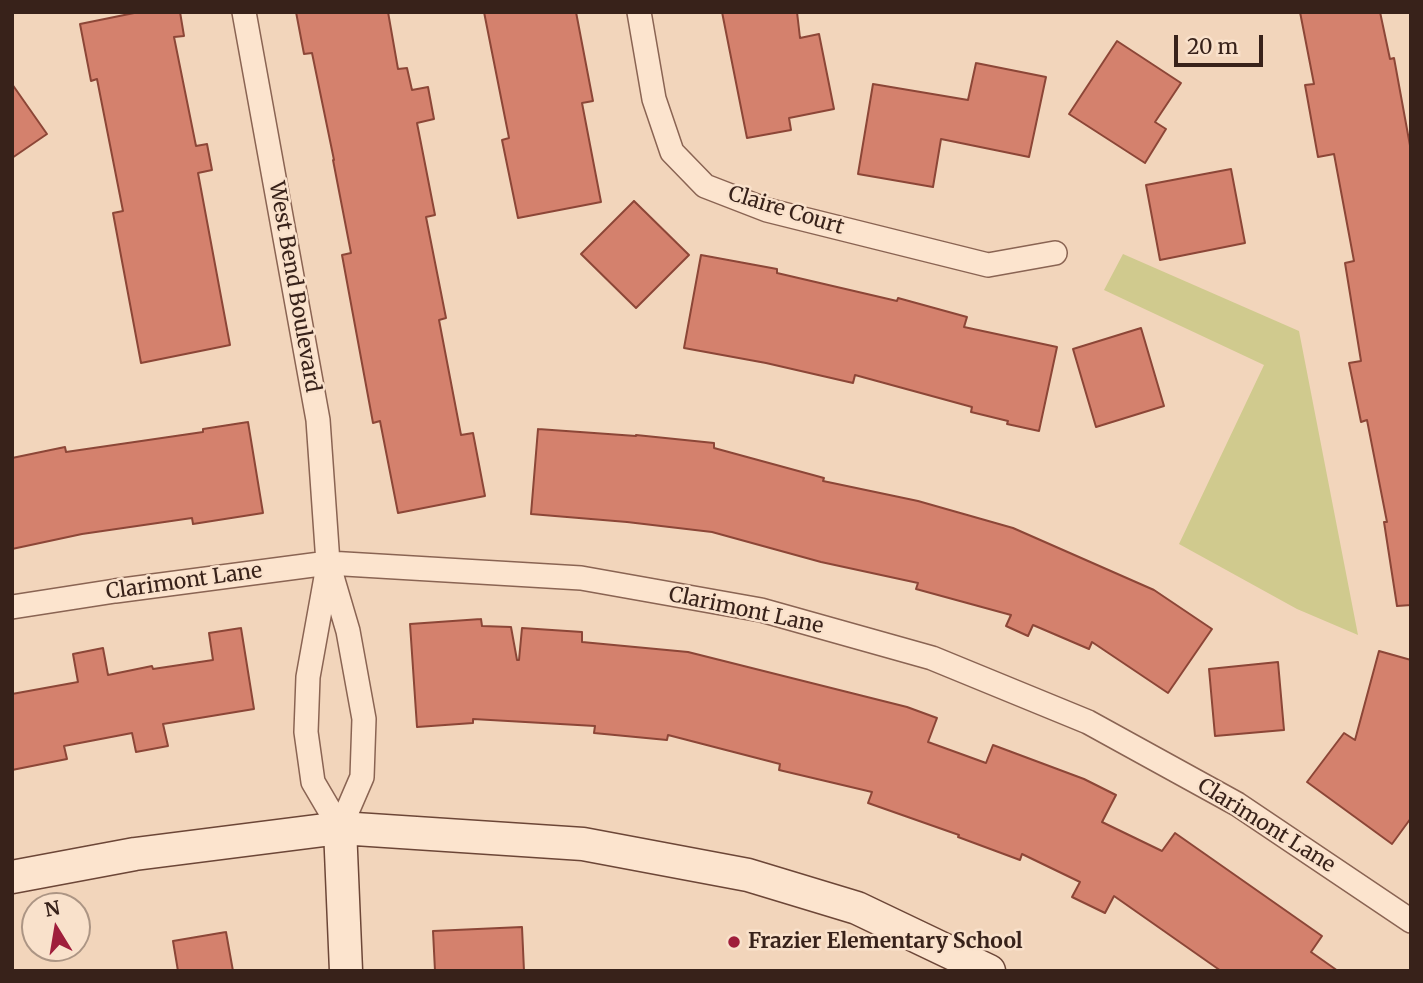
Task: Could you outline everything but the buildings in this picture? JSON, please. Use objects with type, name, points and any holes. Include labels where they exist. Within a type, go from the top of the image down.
[{"type":"street","name":"West Bend Boulevard","points":[[244,12],[318,420],[328,563],[348,631],[364,719],[362,777],[340,828],[346,971]]},
{"type":"street","name":"Claire Court","points":[[639,12],[654,99],[672,152],[705,186],[767,210],[988,264],[1055,254]]},
{"type":"street","name":"West Bend Boulevard","points":[[328,563],[312,646],[306,732],[313,782],[340,828]]},
{"type":"street","name":"Clarimont Lane","points":[[12,607],[328,563],[581,578],[761,610],[932,658],[1088,722],[1237,804],[1410,920]]},
{"type":"street","points":[[12,877],[135,854],[340,828],[583,844],[748,876],[857,908],[989,971]]},
{"type":"shaded area","points":[[1123,254],[1299,331],[1358,635],[1297,609],[1179,544],[1264,365],[1104,290]]},
{"type":"place","name":"Frazier Elementary School","points":[[734,942]]}]
